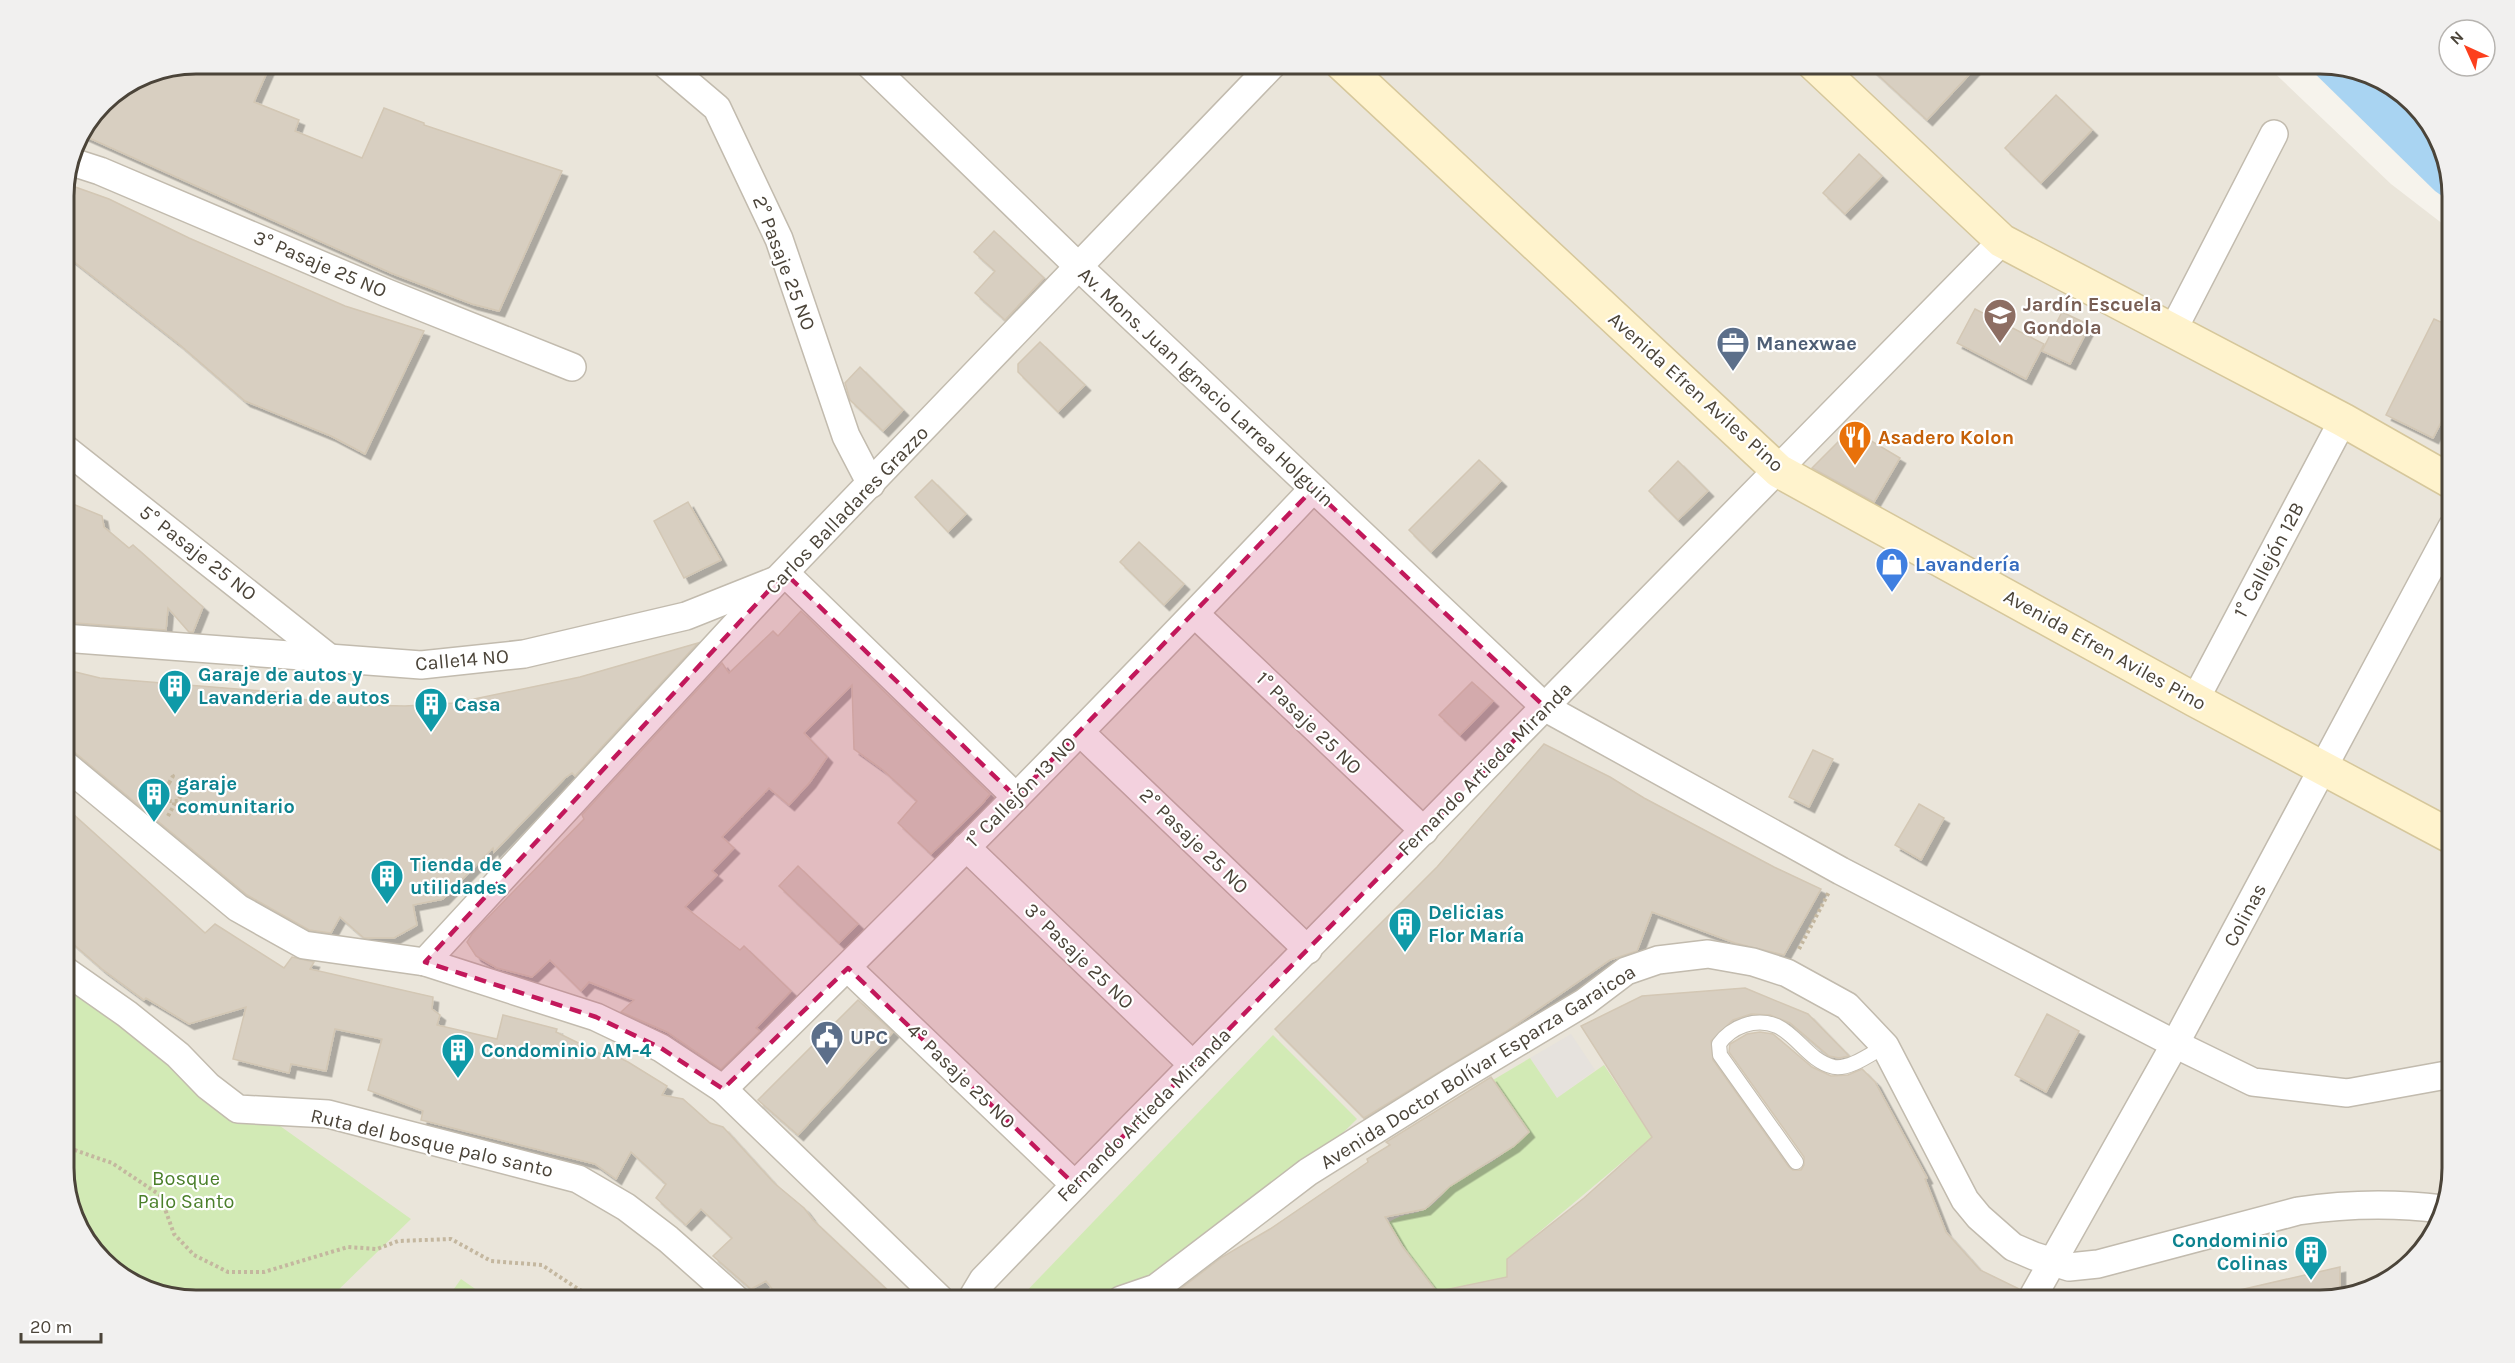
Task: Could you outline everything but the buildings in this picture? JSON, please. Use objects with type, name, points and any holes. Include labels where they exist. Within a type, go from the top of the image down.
[{"type":"street","name":"2° Pasaje 25 NO","points":[[677,74],[717,108],[779,239],[846,436],[871,484]]},
{"type":"street","name":"Av. Mons. Juan Ignacio Larrea Holguin","points":[[879,74],[1080,268],[1546,708],[1841,871],[2253,1082],[2347,1093],[2442,1076]]},
{"type":"street","name":"Carlos Balladares Grazzo","points":[[425,962],[782,576],[1080,268],[1264,74]]},
{"type":"street","name":"Avenida Efren Aviles Pino","points":[[1353,74],[1779,471],[2195,700],[2442,831]]},
{"type":"street","points":[[1825,74],[2002,241],[2343,420],[2441,476]]},
{"type":"street","points":[[2173,330],[2274,134]]},
{"type":"street","name":"3° Pasaje 25 NO","points":[[78,164],[100,171],[387,293],[572,367]]},
{"type":"street","name":"Fernando Artieda Miranda","points":[[978,1289],[983,1280],[1074,1185],[1779,471],[2002,241]]},
{"type":"street","name":"1° Callejón 12B","points":[[2195,700],[2343,420]]},
{"type":"street","name":"5° Pasaje 25 NO","points":[[74,456],[332,660]]},
{"type":"street","name":"1° Callejón 13 NO","points":[[723,1089],[848,968],[966,848],[1195,614],[1313,489]]},
{"type":"street","name":"Colinas","points":[[2037,1289],[2175,1044],[2441,547]]},
{"type":"street","points":[[782,576],[1016,797]]},
{"type":"street","name":"Calle14 NO","points":[[74,639],[421,665],[524,654],[686,616],[782,576]]},
{"type":"street","name":"1° Pasaje 25 NO","points":[[1195,614],[1424,831]]},
{"type":"street","name":"2° Pasaje 25 NO","points":[[1080,732],[1308,950]]},
{"type":"street","points":[[74,772],[238,908],[304,945],[425,962],[596,1017],[661,1048],[723,1089],[930,1289]]},
{"type":"street","name":"3° Pasaje 25 NO","points":[[966,848],[1193,1065]]},
{"type":"street","name":"Avenida Doctor Bolívar Esparza Garaicoa","points":[[1153,1289],[1308,1172],[1585,1002],[1626,971],[1658,960],[1708,954],[1753,962],[1787,973],[1842,1003],[1885,1046],[1970,1208],[2013,1247],[2052,1262],[2069,1267],[2098,1264],[2298,1211],[2386,1205],[2434,1208]]},
{"type":"street","name":"4° Pasaje 25 NO","points":[[848,968],[1074,1185]]},
{"type":"street","name":"Ruta del bosque palo santo","points":[[74,977],[128,1014],[177,1055],[207,1086],[238,1108],[328,1114],[578,1179],[626,1207],[668,1239],[725,1289]]},
{"type":"lane","points":[[1796,1162],[1720,1055],[1719,1044],[1727,1032],[1750,1023],[1777,1026],[1816,1059],[1836,1067],[1850,1064],[1885,1046]]},
{"type":"path","points":[[160,813],[166,798],[164,792],[173,776],[171,775]]},
{"type":"path","points":[[154,806],[166,798],[178,801],[188,782],[194,782]]},
{"type":"path","points":[[169,824],[165,821],[174,805],[174,800]]},
{"type":"path","points":[[1787,973],[1841,871]]},
{"type":"path","points":[[74,1150],[112,1163],[160,1195],[174,1234],[194,1255],[228,1272],[264,1272],[348,1247],[377,1249],[398,1241],[451,1239],[491,1261],[542,1265],[578,1289]]},
{"type":"highlighted area","points":[[1313,489],[1546,708],[1075,1185],[848,968],[723,1089],[661,1048],[596,1017],[425,962],[785,573],[1016,797]]},
{"type":"shaded area","points":[[195,74],[2276,74],[2391,184],[2441,223],[2442,1168],[2437,1199],[2429,1222],[2421,1235],[2400,1259],[2374,1277],[2351,1285],[2320,1289],[195,1289],[164,1285],[141,1277],[115,1259],[104,1248],[86,1222],[76,1192],[74,1176],[74,187],[80,156],[94,128],[115,104],[141,86],[171,76]]},
{"type":"shaded area","points":[[1571,1034],[1595,1070],[1557,1098],[1530,1058]]},
{"type":"green space","name":"Bosque Palo Santo","points":[[74,980],[411,1219],[339,1289],[179,1288],[149,1280],[128,1269],[104,1248],[94,1235],[86,1222],[76,1192],[74,1176]]},
{"type":"green space","points":[[1273,1035],[1357,1119],[1310,1165],[1153,1282],[1132,1289],[1029,1289]]},
{"type":"green space","points":[[1530,1058],[1557,1098],[1604,1065],[1652,1137],[1507,1259],[1507,1277],[1477,1289],[1432,1289],[1388,1223],[1434,1204],[1458,1174],[1487,1165],[1528,1132],[1493,1080]]},
{"type":"green space","points":[[461,1279],[475,1289],[454,1289]]},
{"type":"water","points":[[2315,74],[2344,76],[2359,80],[2374,86],[2400,104],[2411,115],[2429,141],[2439,171],[2441,195]]},
{"type":"place","name":"Jardín Escuela Gondola","points":[[2000,344]]},
{"type":"place","name":"Manexwae","points":[[1733,372]]},
{"type":"place","name":"Asadero Kolon","points":[[1855,466]]},
{"type":"place","name":"Lavandería","points":[[1892,593]]},
{"type":"place","name":"Garaje de autos y Lavanderia de autos","points":[[175,715]]},
{"type":"place","name":"Casa","points":[[431,733]]},
{"type":"place","name":"garaje comunitario","points":[[154,823]]},
{"type":"place","name":"Tienda de utilidades","points":[[387,905]]},
{"type":"place","name":"Delicias Flor María","points":[[1405,953]]},
{"type":"place","name":"UPC","points":[[827,1066]]},
{"type":"place","name":"Condominio AM-4","points":[[458,1079]]},
{"type":"place","name":"Condominio Colinas","points":[[2311,1281]]}]
